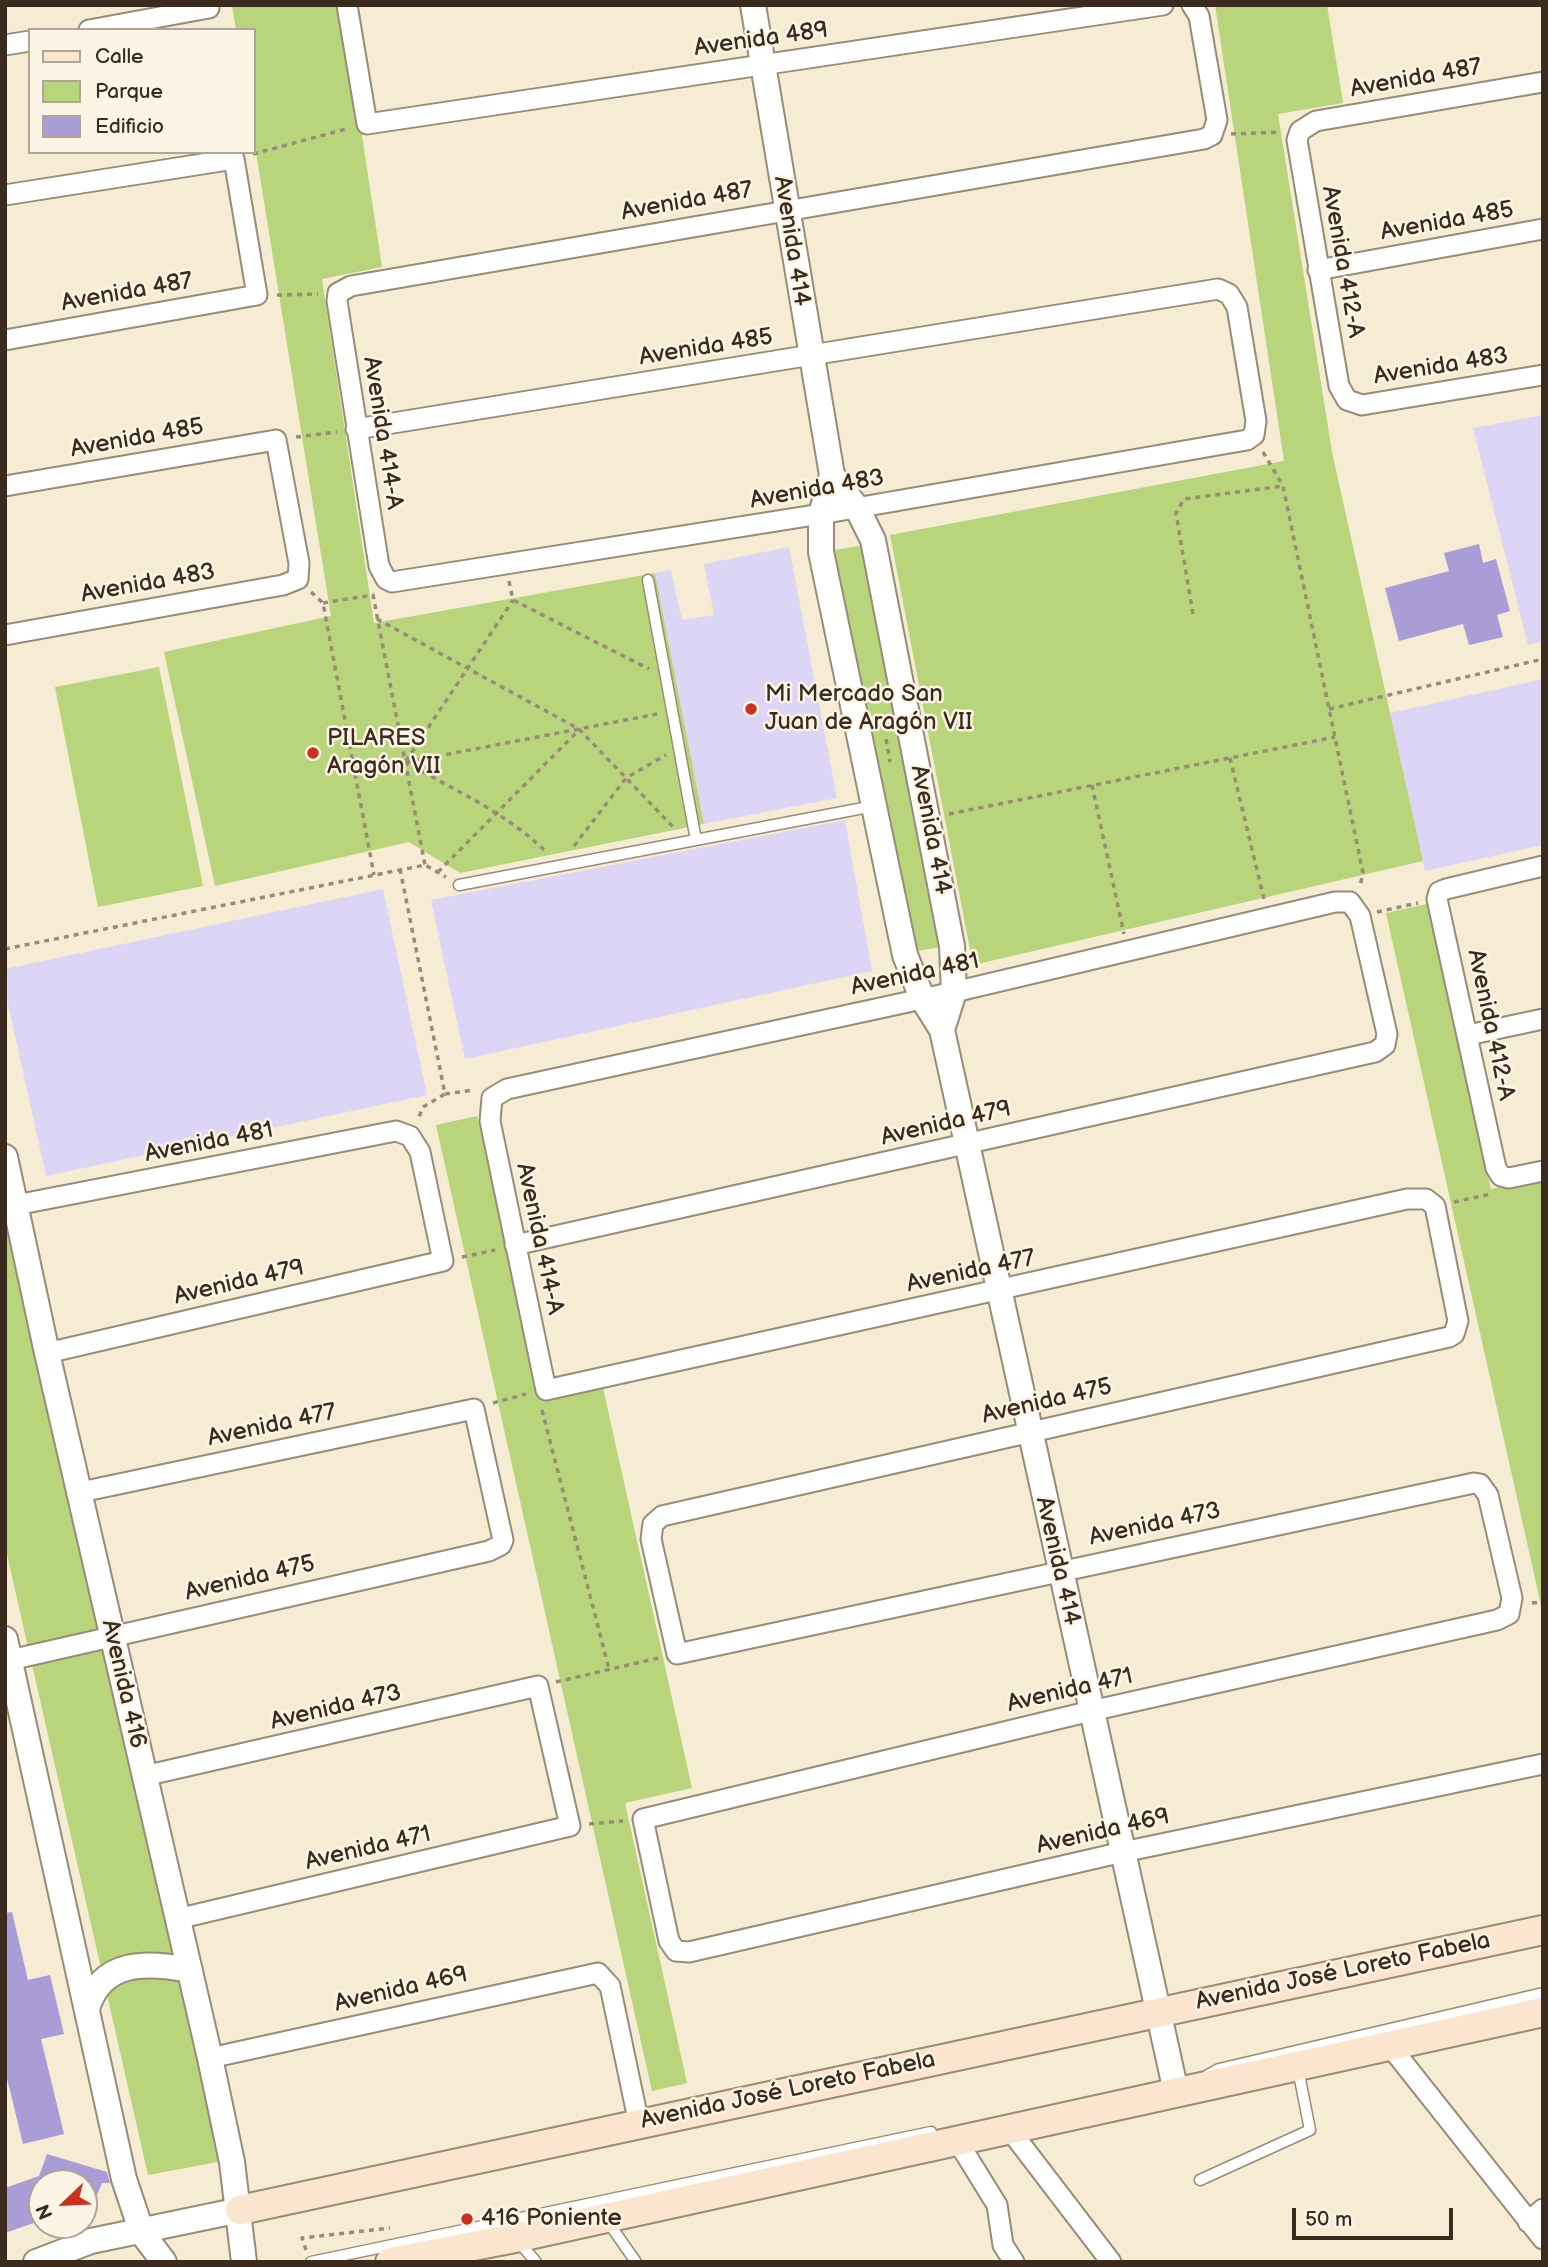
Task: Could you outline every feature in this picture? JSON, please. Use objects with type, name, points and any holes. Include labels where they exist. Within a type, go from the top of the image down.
[{"type":"main road","name":"Avenida José Loreto Fabela","points":[[240,2210],[1543,1930]]},
{"type":"main road","points":[[390,2262],[453,2257],[515,2238],[961,2131],[1010,2130],[1543,2012]]},
{"type":"street","points":[[347,5],[367,124]]},
{"type":"street","name":"Avenida 414","points":[[753,5],[785,210],[832,475],[821,514],[821,552],[905,955],[922,998],[942,1030],[1059,1570],[1177,2092]]},
{"type":"street","name":"Avenida 489","points":[[367,124],[1163,5]]},
{"type":"street","points":[[1192,5],[1199,16],[1217,120],[1212,135]]},
{"type":"street","points":[[99,28],[208,7]]},
{"type":"street","points":[[5,45],[28,41]]},
{"type":"street","name":"Avenida 487","points":[[1300,131],[1316,121],[1543,82]]},
{"type":"street","name":"Avenida 412-A","points":[[1300,131],[1298,148],[1318,270],[1339,386],[1347,400]]},
{"type":"street","name":"Avenida 487","points":[[338,293],[351,286],[1193,142],[1212,135]]},
{"type":"street","points":[[5,195],[234,159],[257,295]]},
{"type":"street","name":"Avenida 485","points":[[1318,270],[1543,229]]},
{"type":"street","name":"Avenida 485","points":[[356,429],[1218,289],[1229,294],[1237,307],[1256,421],[1254,435]]},
{"type":"street","name":"Avenida 414-A","points":[[338,293],[356,429],[379,566],[386,579]]},
{"type":"street","name":"Avenida 487","points":[[5,340],[257,295]]},
{"type":"street","name":"Avenida 483","points":[[1347,400],[1362,405],[1543,375]]},
{"type":"street","name":"Avenida 483","points":[[386,579],[400,583],[821,514],[1239,442],[1254,435]]},
{"type":"street","points":[[276,440],[299,563],[298,579]]},
{"type":"street","name":"Avenida 485","points":[[5,486],[276,440]]},
{"type":"street","name":"Avenida 414","points":[[832,475],[857,508],[873,540],[952,946],[954,992],[942,1030]]},
{"type":"street","name":"Avenida 483","points":[[5,635],[283,585],[298,579]]},
{"type":"street","points":[[1441,894],[1543,866]]},
{"type":"street","name":"Avenida 412-A","points":[[1441,894],[1496,1168],[1501,1176]]},
{"type":"street","name":"Avenida 481","points":[[492,1098],[507,1089],[954,992],[1335,902],[1355,909]]},
{"type":"street","name":"Avenida 479","points":[[515,1245],[1375,1052],[1385,1045],[1387,1034],[1355,909]]},
{"type":"street","points":[[1468,1035],[1543,1018]]},
{"type":"street","name":"Avenida 414-A","points":[[492,1098],[490,1121],[542,1391]]},
{"type":"street","name":"Avenida 481","points":[[16,1205],[396,1131],[410,1136]]},
{"type":"street","points":[[410,1136],[420,1152],[443,1261]]},
{"type":"street","name":"Avenida 416","points":[[5,1157],[111,1635],[210,2058],[240,2210],[244,2262]]},
{"type":"street","points":[[1501,1176],[1509,1178],[1543,1171]]},
{"type":"street","name":"Avenida 477","points":[[542,1391],[1407,1199],[1426,1199],[1435,1206]]},
{"type":"street","name":"Avenida 475","points":[[677,1654],[651,1539],[653,1524],[662,1516],[1454,1334],[1458,1321],[1435,1206]]},
{"type":"street","name":"Avenida 479","points":[[47,1353],[443,1261]]},
{"type":"street","name":"Avenida 477","points":[[80,1492],[474,1409]]},
{"type":"street","name":"Avenida 475","points":[[8,1650],[111,1635],[489,1551],[501,1545],[502,1534],[474,1409]]},
{"type":"street","name":"Avenida 473","points":[[677,1654],[1469,1483],[1480,1484],[1488,1495],[1512,1598],[1510,1614]]},
{"type":"street","name":"Avenida 471","points":[[643,1819],[1091,1711],[1497,1620],[1510,1614]]},
{"type":"street","points":[[8,1650],[124,2179],[142,2233],[164,2262]]},
{"type":"street","points":[[538,1686],[570,1826]]},
{"type":"street","name":"Avenida 473","points":[[144,1776],[538,1686]]},
{"type":"street","name":"Avenida 469","points":[[643,1819],[669,1941],[676,1951],[688,1952],[1123,1852],[1543,1764]]},
{"type":"street","name":"Avenida 471","points":[[177,1919],[570,1826]]},
{"type":"street","points":[[87,2009],[92,1990],[111,1975],[134,1965],[159,1964],[190,1970]]},
{"type":"street","name":"Avenida 469","points":[[210,2058],[593,1972],[603,1976],[610,1986],[639,2123]]},
{"type":"street","points":[[1390,2046],[1536,2216],[1543,2239]]},
{"type":"street","points":[[1010,2130],[1111,2262]]},
{"type":"street","points":[[961,2131],[997,2205],[1003,2245],[1014,2262]]},
{"type":"street","name":"Avenida José Loreto Fabela","points":[[36,2262],[91,2241],[142,2233],[240,2210]]},
{"type":"lane","points":[[648,580],[679,747],[692,841]]},
{"type":"lane","points":[[459,885],[874,806]]},
{"type":"lane","points":[[1177,2092],[1219,2069],[1543,1993]]},
{"type":"lane","points":[[1200,2180],[1310,2130],[1298,2067]]},
{"type":"lane","points":[[311,2262],[961,2131]]},
{"type":"lane","points":[[605,2218],[636,2262]]},
{"type":"lane","points":[[515,2238],[536,2262]]},
{"type":"path","points":[[256,153],[367,124]]},
{"type":"path","points":[[1212,135],[1300,131]]},
{"type":"path","points":[[234,159],[253,154]]},
{"type":"path","points":[[257,295],[338,293]]},
{"type":"path","points":[[276,440],[356,429]]},
{"type":"path","points":[[1254,435],[1283,486],[1363,873]]},
{"type":"path","points":[[1193,614],[1176,513],[1184,499],[1283,486]]},
{"type":"path","points":[[405,762],[513,600],[506,566]]},
{"type":"path","points":[[298,579],[323,603],[374,875]]},
{"type":"path","points":[[323,603],[373,595],[425,864]]},
{"type":"path","points":[[513,600],[666,677]]},
{"type":"path","points":[[377,619],[579,729],[692,841]]},
{"type":"path","points":[[1329,709],[1543,659]]},
{"type":"path","points":[[405,762],[672,711]]},
{"type":"path","points":[[438,872],[579,729]]},
{"type":"path","points":[[886,737],[891,764]]},
{"type":"path","points":[[928,818],[1335,737]]},
{"type":"path","points":[[405,762],[496,814],[535,841],[559,866],[626,778],[679,747]]},
{"type":"path","points":[[1230,758],[1269,918]]},
{"type":"path","points":[[1092,785],[1128,951]]},
{"type":"path","points":[[5,949],[425,864],[459,885]]},
{"type":"path","points":[[400,869],[445,1094]]},
{"type":"path","points":[[1355,909],[1441,894]]},
{"type":"path","points":[[410,1136],[423,1107],[445,1094],[472,1089],[492,1098]]},
{"type":"path","points":[[1435,1206],[1497,1193],[1501,1176]]},
{"type":"path","points":[[443,1261],[515,1245]]},
{"type":"path","points":[[474,1409],[542,1391],[609,1669]]},
{"type":"path","points":[[538,1686],[677,1654]]},
{"type":"path","points":[[570,1826],[643,1819]]},
{"type":"path","points":[[302,2238],[398,2227]]},
{"type":"shaded area","points":[[1543,415],[1543,642],[1528,645],[1473,428]]},
{"type":"shaded area","name":"Mi Mercado San Juan de Aragón VII","points":[[789,547],[837,798],[704,824],[655,573],[671,570],[682,620],[714,615],[704,564]]},
{"type":"shaded area","points":[[1543,679],[1543,845],[1425,871],[1390,713]]},
{"type":"shaded area","points":[[845,820],[872,971],[465,1059],[431,900]]},
{"type":"shaded area","points":[[383,889],[427,1095],[46,1176],[5,990],[5,969]]},
{"type":"green space","points":[[232,5],[342,5],[382,267],[322,279],[374,623],[655,573],[704,824],[460,873],[409,842],[215,886],[164,652],[331,616],[256,152],[256,28],[236,28]]},
{"type":"green space","points":[[1215,5],[1327,5],[1343,103],[1278,114],[1332,452],[1423,861],[973,965],[890,535],[1284,461]]},
{"type":"green space","points":[[871,544],[947,946],[905,953],[834,550]]},
{"type":"green space","points":[[159,667],[203,886],[98,907],[55,687]]},
{"type":"green space","points":[[1427,904],[1491,1189],[1543,1178],[1543,1614],[1386,913]]},
{"type":"green space","points":[[477,1116],[541,1401],[603,1388],[692,1788],[625,1803],[687,2083],[652,2091],[436,1125]]},
{"type":"green space","points":[[5,1190],[223,2161],[148,2175],[5,1546]]},
{"type":"building","points":[[1479,544],[1483,563],[1496,559],[1510,611],[1497,615],[1503,637],[1469,645],[1463,624],[1399,641],[1385,588],[1449,571],[1444,553]]},
{"type":"building","points":[[12,1912],[28,1980],[50,1975],[64,2034],[41,2039],[64,2134],[23,2144],[5,2070],[5,1913]]},
{"type":"building","points":[[47,2154],[97,2169],[42,2169]]},
{"type":"building","points":[[98,2169],[107,2172],[110,2183],[102,2183],[98,2192]]},
{"type":"building","points":[[28,2180],[28,2225],[5,2233],[5,2188]]},
{"type":"place","name":"Mi Mercado San Juan de Aragón VII","points":[[751,709]]},
{"type":"place","name":"PILARES Aragón VII","points":[[313,753]]},
{"type":"place","name":"416 Poniente","points":[[467,2219]]}]
